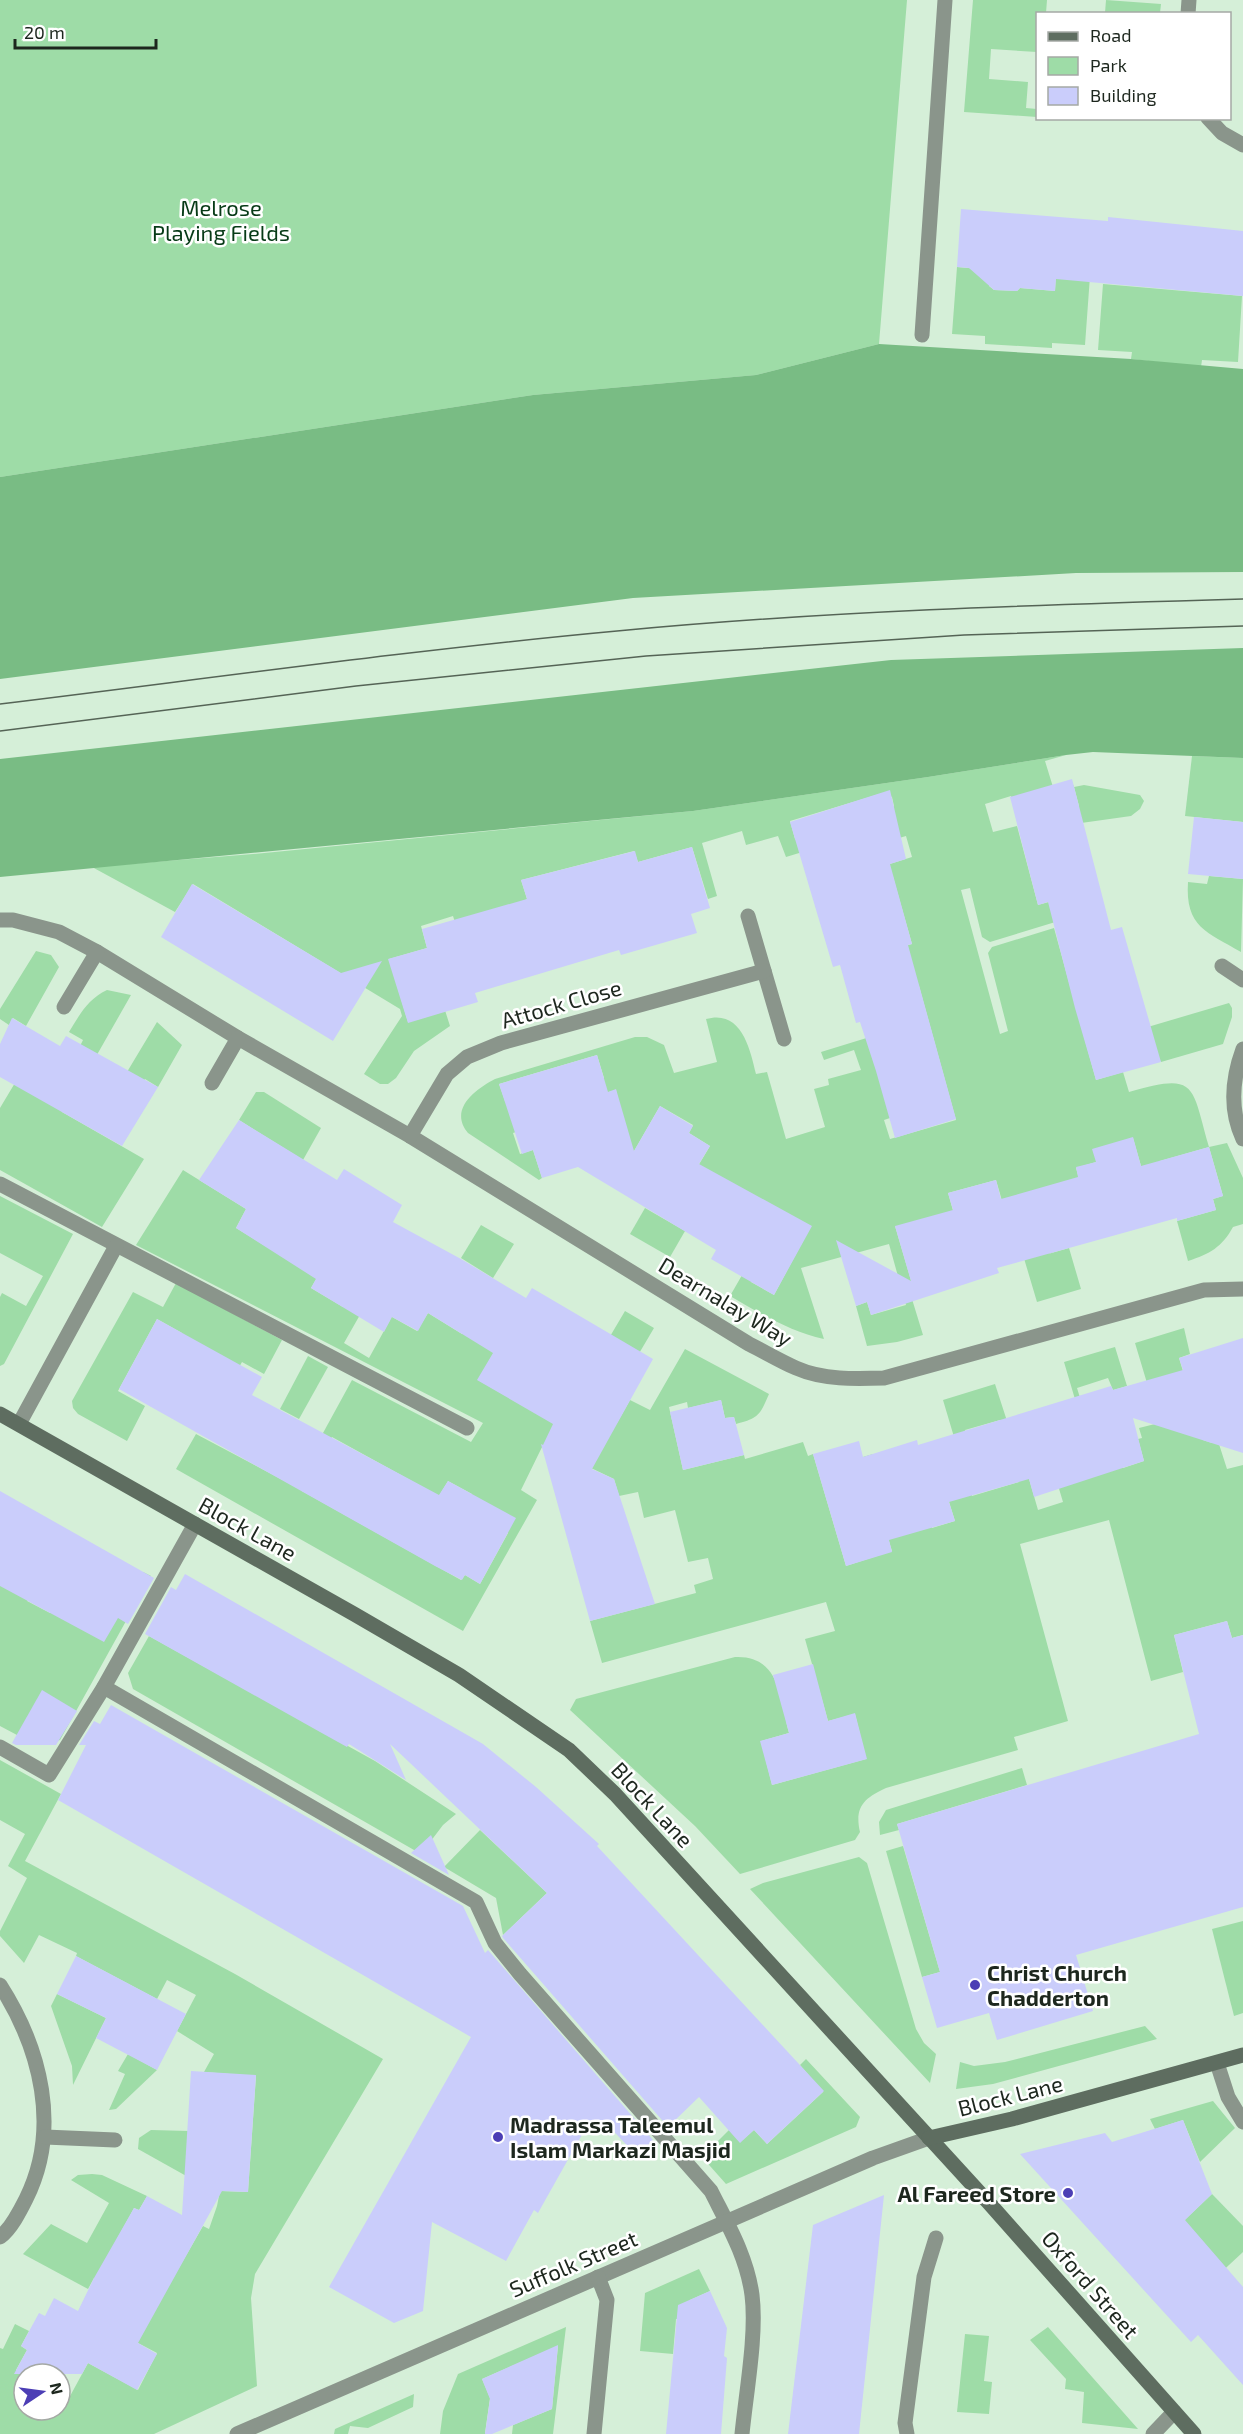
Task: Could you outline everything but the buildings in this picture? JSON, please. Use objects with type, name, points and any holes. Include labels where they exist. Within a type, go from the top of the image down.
[{"type":"main road","name":"Block Lane","points":[[0,1414],[459,1675],[569,1750],[615,1794],[929,2138],[1012,2119],[1243,2055]]},
{"type":"main road","name":"Oxford Street","points":[[929,2138],[1194,2434]]},
{"type":"street","points":[[922,335],[945,0]]},
{"type":"street","points":[[1210,120],[1222,133],[1243,145]]},
{"type":"street","points":[[748,916],[784,1039]]},
{"type":"street","name":"Dearnalay Way","points":[[0,920],[13,920],[59,932],[97,952],[238,1038],[410,1136],[749,1344],[798,1369],[820,1375],[855,1379],[884,1378],[1204,1290],[1243,1289]]},
{"type":"street","points":[[64,1006],[97,952]]},
{"type":"street","points":[[1222,966],[1243,980]]},
{"type":"street","name":"Attock Close","points":[[410,1136],[442,1080],[466,1057],[501,1043],[764,971]]},
{"type":"street","points":[[212,1083],[238,1038]]},
{"type":"street","points":[[1243,1049],[1235,1070],[1233,1091],[1235,1111],[1243,1139]]},
{"type":"street","points":[[0,1184],[467,1428]]},
{"type":"street","points":[[19,1424],[116,1246]]},
{"type":"street","points":[[0,1747],[49,1775],[104,1687],[195,1524]]},
{"type":"street","points":[[104,1687],[476,1902],[495,1943],[711,2192],[728,2222],[746,2267],[752,2295],[753,2322],[742,2434]]},
{"type":"street","points":[[0,1985],[16,2012],[33,2052],[43,2095],[45,2137],[37,2176],[22,2205],[0,2237]]},
{"type":"street","points":[[1217,2063],[1227,2097],[1243,2122]]},
{"type":"street","points":[[45,2137],[115,2140]]},
{"type":"street","name":"Suffolk Street","points":[[237,2434],[873,2158],[929,2138]]},
{"type":"street","points":[[907,2434],[905,2423],[924,2277],[936,2238]]},
{"type":"street","points":[[594,2434],[607,2301],[598,2277]]},
{"type":"street","points":[[1153,2434],[1174,2412]]},
{"type":"green space","name":"Melrose Playing Fields","points":[[0,0],[907,0],[879,344],[756,375],[533,395],[0,477]]},
{"type":"green space","points":[[973,0],[1047,0],[1046,12],[1036,12],[1036,52],[991,49],[989,79],[1028,82],[1026,108],[1036,109],[1036,117],[964,112]]},
{"type":"green space","points":[[1106,0],[1161,4],[1160,12],[1105,12]]},
{"type":"green space","points":[[957,267],[990,270],[989,286],[994,290],[1017,291],[1020,288],[1055,291],[1056,273],[1090,276],[1085,345],[1052,343],[1052,348],[985,344],[985,336],[952,334]]},
{"type":"green space","points":[[1103,284],[1242,296],[1238,362],[1202,360],[1201,367],[1131,359],[1132,352],[1098,350]]},
{"type":"green space","points":[[879,344],[1131,359],[1243,369],[1243,572],[1076,573],[633,598],[0,679],[0,477],[533,395],[756,375]]},
{"type":"green space","points":[[1243,648],[1243,758],[1093,752],[693,811],[0,877],[0,759],[891,660]]},
{"type":"green space","points":[[1066,755],[1045,761],[1053,787],[1072,782],[1074,787],[1014,804],[1011,796],[985,804],[993,832],[1017,826],[1038,905],[1070,896],[1075,916],[990,942],[982,937],[970,888],[961,890],[1000,1034],[1008,1031],[988,953],[992,947],[1054,928],[1096,1080],[1123,1072],[1129,1092],[1168,1083],[1180,1084],[1194,1097],[1209,1147],[1160,1161],[1151,1201],[1133,1138],[1096,1162],[1076,1168],[1095,1235],[1048,1254],[1069,1248],[1081,1289],[1037,1302],[1023,1255],[1018,1256],[996,1180],[948,1193],[970,1270],[895,1226],[912,1284],[908,1286],[923,1335],[897,1342],[867,1346],[856,1306],[867,1302],[871,1315],[906,1305],[889,1244],[801,1268],[824,1339],[787,1327],[730,1296],[749,1263],[751,1282],[774,1295],[811,1226],[698,1166],[710,1146],[689,1133],[693,1125],[660,1106],[630,1158],[616,1090],[582,1099],[578,1087],[604,1078],[597,1055],[499,1084],[505,1101],[527,1128],[513,1133],[520,1154],[533,1150],[542,1178],[539,1180],[468,1133],[461,1116],[463,1108],[473,1094],[495,1079],[635,1037],[647,1037],[664,1045],[674,1073],[717,1062],[706,1019],[718,1017],[736,1025],[742,1033],[751,1053],[756,1074],[767,1072],[786,1139],[825,1127],[814,1089],[829,1085],[828,1079],[861,1070],[854,1050],[824,1060],[821,1052],[873,1036],[893,1117],[884,1120],[890,1139],[956,1120],[919,986],[853,962],[912,944],[893,877],[820,886],[912,857],[906,836],[882,843],[889,814],[894,806],[892,797],[883,793],[790,821],[795,839],[809,850],[786,857],[778,836],[746,845],[742,831],[702,843],[717,896],[708,899],[692,847],[638,862],[634,851],[521,880],[527,899],[461,941],[453,916],[421,926],[427,948],[389,959],[408,1022],[426,1017],[443,1004],[450,1026],[414,1051],[396,1078],[388,1084],[380,1084],[364,1074],[402,1016],[400,1009],[193,884],[175,912],[92,867],[253,854],[693,811]]},
{"type":"green space","points":[[1192,756],[1243,758],[1243,822],[1185,816]]},
{"type":"green space","points":[[1084,785],[1140,795],[1144,801],[1140,809],[1131,816],[1074,824],[1079,806],[1074,787]]},
{"type":"green space","points":[[1209,876],[1243,879],[1241,952],[1208,933],[1194,919],[1188,897],[1188,882],[1207,884]]},
{"type":"green space","points":[[36,951],[51,955],[59,967],[26,1026],[13,1018],[9,1025],[0,1019],[0,1009]]},
{"type":"green space","points":[[107,990],[131,995],[94,1060],[78,1050],[83,1040],[69,1032],[90,1002]]},
{"type":"green space","points":[[1229,1003],[1232,1008],[1232,1017],[1223,1044],[1161,1062],[1141,1029]]},
{"type":"green space","points":[[157,1022],[182,1045],[158,1087],[145,1079],[140,1086],[124,1077]]},
{"type":"green space","points":[[40,1041],[62,1112],[144,1159],[102,1227],[0,1170],[0,1108]]},
{"type":"green space","points":[[256,1092],[264,1092],[321,1128],[303,1160],[239,1120]]},
{"type":"green space","points":[[1227,1143],[1243,1178],[1243,1224],[1233,1227],[1215,1249],[1188,1261],[1177,1221],[1216,1210],[1213,1199],[1223,1196],[1209,1147]]},
{"type":"green space","points":[[183,1170],[246,1209],[236,1228],[272,1250],[299,1205],[317,1215],[305,1238],[331,1253],[311,1288],[343,1307],[375,1252],[404,1269],[391,1292],[395,1295],[385,1313],[417,1331],[428,1313],[462,1334],[479,1305],[511,1323],[478,1380],[506,1396],[522,1371],[553,1388],[569,1361],[589,1372],[625,1311],[654,1328],[631,1367],[604,1352],[577,1401],[617,1423],[630,1400],[650,1410],[685,1349],[769,1394],[758,1415],[736,1424],[734,1417],[725,1418],[721,1400],[688,1408],[687,1402],[669,1407],[683,1470],[744,1455],[745,1459],[803,1442],[808,1456],[813,1454],[846,1566],[892,1551],[863,1457],[873,1454],[893,1518],[926,1508],[932,1528],[955,1521],[940,1473],[963,1466],[972,1496],[1019,1482],[1000,1420],[965,1430],[969,1443],[957,1447],[943,1400],[995,1384],[1007,1421],[1012,1420],[1038,1510],[1063,1502],[1054,1472],[1089,1461],[1074,1408],[1077,1406],[1064,1362],[1115,1347],[1127,1386],[1113,1390],[1108,1378],[1077,1388],[1096,1450],[1115,1444],[1123,1468],[1144,1461],[1138,1439],[1142,1438],[1139,1428],[1159,1423],[1135,1343],[1184,1328],[1190,1354],[1179,1358],[1195,1411],[1216,1405],[1220,1420],[1206,1424],[1201,1431],[1203,1440],[1212,1443],[1218,1441],[1227,1469],[1243,1465],[1243,1635],[1232,1638],[1227,1621],[1174,1635],[1183,1672],[1151,1681],[1109,1520],[1020,1544],[1068,1721],[1014,1737],[1018,1750],[886,1788],[867,1799],[860,1809],[860,1832],[855,1840],[740,1874],[695,1826],[570,1710],[576,1699],[735,1657],[750,1658],[761,1663],[776,1681],[789,1733],[761,1741],[772,1785],[866,1759],[855,1714],[828,1721],[805,1639],[835,1631],[826,1602],[602,1663],[590,1621],[696,1593],[694,1585],[713,1579],[708,1558],[688,1562],[675,1510],[644,1518],[638,1492],[619,1496],[614,1479],[543,1445],[521,1490],[537,1500],[463,1631],[176,1469],[196,1434],[294,1486],[352,1380],[471,1442],[483,1423],[136,1245]],"holes":[[[365,1306],[390,1320],[369,1358],[344,1343]],[[332,1437],[439,1496],[448,1481],[472,1494],[465,1509],[508,1533],[480,1584],[465,1575],[461,1580],[302,1491]]]},
{"type":"green space","points":[[0,1196],[73,1234],[4,1364],[0,1366],[0,1297],[2,1293],[26,1306],[43,1276],[0,1253]]},
{"type":"green space","points":[[645,1208],[685,1231],[670,1257],[630,1234]]},
{"type":"green space","points":[[481,1225],[514,1244],[493,1278],[461,1258]]},
{"type":"green space","points":[[176,1283],[282,1340],[264,1374],[242,1362],[231,1381],[175,1347],[182,1333],[157,1319],[118,1391],[145,1406],[127,1441],[78,1414],[73,1408],[72,1401],[133,1292],[163,1307]]},
{"type":"green space","points":[[308,1356],[328,1367],[299,1419],[280,1409]]},
{"type":"green space","points":[[143,1572],[151,1576],[60,1740],[45,1745],[0,1726],[0,1581],[38,1581],[27,1601],[50,1613]]},
{"type":"green space","points":[[149,1636],[375,1761],[456,1814],[443,1825],[421,1854],[133,1689],[128,1673]]},
{"type":"green space","points":[[0,1760],[61,1794],[25,1861],[235,1974],[383,2059],[255,2274],[251,2298],[257,2386],[154,2434],[0,2434],[0,2348],[3,2349],[15,2324],[29,2331],[21,2346],[27,2350],[20,2362],[12,2362],[12,2422],[72,2422],[72,2392],[88,2363],[138,2390],[157,2353],[104,2325],[164,2294],[203,2226],[209,2229],[220,2191],[248,2192],[256,2076],[204,2072],[214,2054],[177,2031],[196,1995],[167,1980],[157,1999],[76,1956],[77,1953],[39,1935],[24,1963],[0,1936],[0,1931],[27,1878],[8,1866],[25,1834],[0,1820]]},
{"type":"green space","points":[[1022,1768],[1027,1785],[897,1824],[899,1830],[880,1835],[879,1822],[886,1810]]},
{"type":"green space","points":[[480,1830],[547,1893],[503,1935],[496,1898],[444,1867]]},
{"type":"green space","points":[[903,1846],[940,1972],[922,1977],[886,1851]]},
{"type":"green space","points":[[859,1857],[867,1863],[916,2029],[924,2043],[936,2054],[930,2083],[750,1889],[763,1883]]},
{"type":"green space","points":[[1243,1921],[1243,2013],[1234,2016],[1212,1929]]},
{"type":"green space","points":[[57,1994],[106,2018],[73,2085],[72,2066],[51,2006]]},
{"type":"green space","points":[[1145,2026],[1157,2039],[993,2084],[956,2089],[960,2062],[974,2066],[1005,2062]]},
{"type":"green space","points":[[128,2054],[157,2070],[116,2109],[109,2110],[125,2074],[118,2071]]},
{"type":"green space","points":[[806,2059],[860,2117],[856,2127],[726,2184],[702,2157],[729,2130],[740,2142],[754,2130],[767,2144],[823,2092],[800,2065]]},
{"type":"green space","points":[[1213,2101],[1235,2128],[1200,2162],[1183,2120],[1155,2129],[1150,2119]]},
{"type":"green space","points":[[151,2130],[189,2131],[197,2182],[138,2149],[139,2138]]},
{"type":"green space","points":[[78,2175],[102,2175],[147,2196],[139,2210],[134,2208],[117,2239],[103,2283],[94,2278],[88,2289],[23,2254],[51,2224],[87,2243],[109,2203],[71,2180]]},
{"type":"green space","points":[[1212,2194],[1243,2226],[1243,2252],[1215,2278],[1172,2232]]},
{"type":"green space","points":[[699,2269],[710,2291],[690,2300],[697,2314],[689,2319],[676,2319],[673,2354],[640,2351],[645,2293]]},
{"type":"green space","points":[[566,2327],[553,2434],[512,2434],[513,2425],[552,2409],[558,2346],[482,2379],[490,2398],[485,2433],[487,2434],[440,2434],[443,2411],[458,2374]]},
{"type":"green space","points":[[1048,2327],[1138,2429],[1082,2423],[1084,2392],[1065,2389],[1066,2379],[1030,2340]]},
{"type":"green space","points":[[965,2334],[989,2336],[984,2381],[992,2382],[989,2414],[957,2412]]},
{"type":"green space","points":[[414,2394],[413,2407],[368,2428],[350,2426],[348,2434],[334,2434],[335,2429]]},
{"type":"tram line","points":[[0,704],[463,647],[695,624],[930,610],[1243,599]]},
{"type":"tram line","points":[[0,731],[356,686],[646,656],[964,635],[1243,626]]},
{"type":"place","name":"Christ Church Chadderton","points":[[975,1985]]},
{"type":"place","name":"Madrassa Taleemul Islam Markazi Masjid","points":[[498,2137]]},
{"type":"place","name":"Al Fareed Store","points":[[1068,2193]]}]
